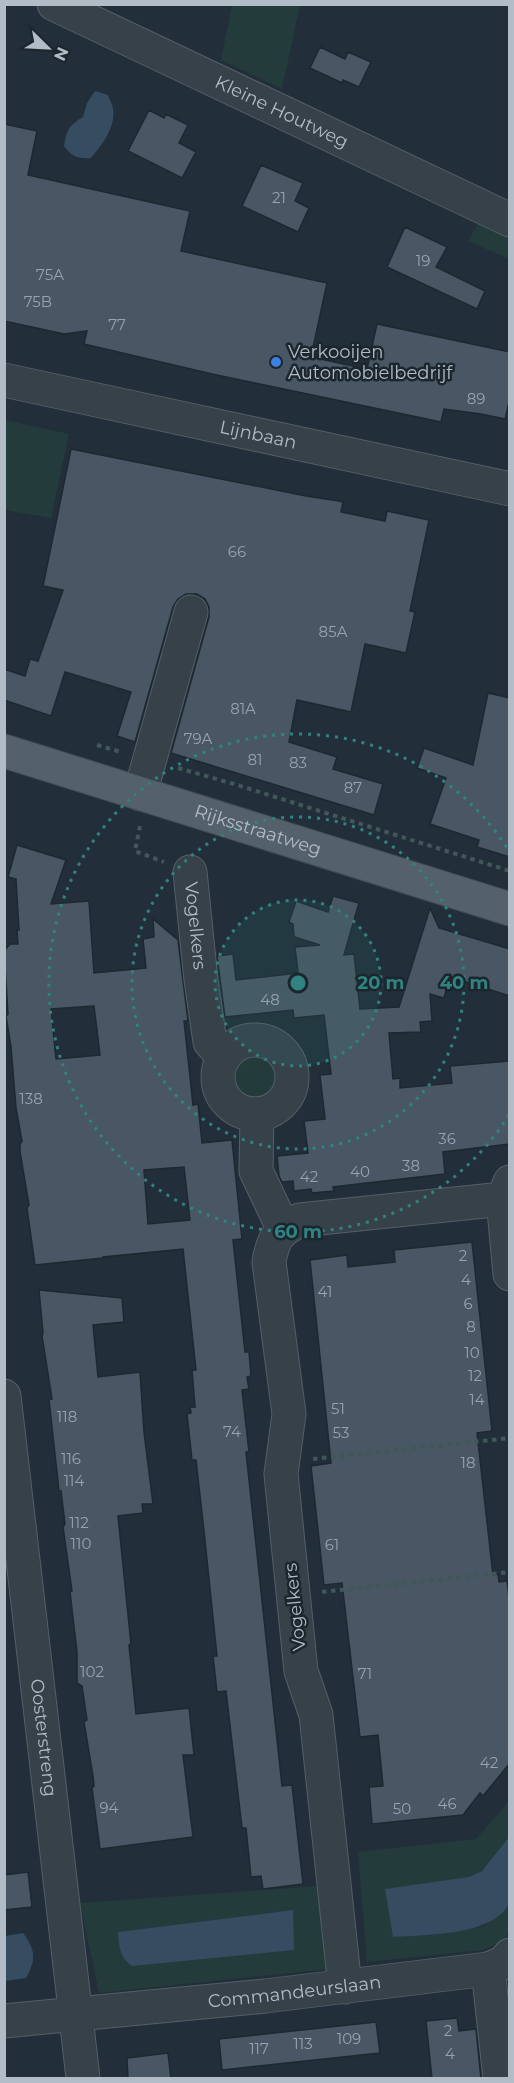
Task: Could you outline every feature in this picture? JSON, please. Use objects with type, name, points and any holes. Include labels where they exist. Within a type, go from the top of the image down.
[{"type":"main road","name":"Rijksstraatweg","points":[[4,751],[510,909]]},
{"type":"street","name":"Kleine Houtweg","points":[[54,4],[510,220]]},
{"type":"street","name":"Lijnbaan","points":[[4,381],[510,489]]},
{"type":"street","points":[[140,794],[191,612]]},
{"type":"street","name":"Vogelkers","points":[[190,872],[210,1042],[224,1057]]},
{"type":"street","points":[[256,1040],[268,1042],[279,1049],[291,1070],[291,1083],[287,1095],[279,1105],[269,1111],[256,1114],[245,1113],[234,1108],[220,1090],[218,1079],[219,1067],[232,1048],[244,1042],[256,1040]]},
{"type":"street","points":[[256,1114],[256,1171],[283,1228],[300,1220],[506,1190],[510,1274]]},
{"type":"street","name":"Vogelkers","points":[[283,1228],[272,1245],[269,1262],[289,1414],[281,1474],[301,1671],[316,1715],[345,1987]]},
{"type":"street","name":"Oosterstreng","points":[[4,1396],[83,2079]]},
{"type":"street","points":[[499,1962],[500,2079]]},
{"type":"street","name":"Commandeurslaan","points":[[4,2021],[345,1987],[499,1962]]},
{"type":"path","name":"Rijksstraatweg","points":[[89,743],[234,784],[510,871]]},
{"type":"path","name":"Vogelkers","points":[[140,826],[135,851],[190,872]]},
{"type":"path","points":[[284,1462],[510,1438]]},
{"type":"path","points":[[295,1595],[510,1572]]},
{"type":"green space","points":[[232,5],[300,5],[282,89],[221,60]]},
{"type":"green space","points":[[483,215],[509,228],[509,259],[468,241]]},
{"type":"green space","points":[[5,420],[69,434],[51,518],[5,510]]},
{"type":"green space","points":[[256,1055],[271,1062],[278,1077],[271,1092],[256,1099],[241,1092],[234,1077],[241,1062]]},
{"type":"green space","points":[[509,1801],[509,1837],[482,1871],[469,1877],[393,1937],[434,1935],[484,1926],[498,1916],[509,1902],[509,1932],[501,1942],[483,1950],[367,1962],[358,1852],[476,1839]]},
{"type":"green space","points":[[321,1886],[329,1969],[99,1993],[80,1903]]},
{"type":"water","points":[[95,91],[108,95],[113,107],[112,122],[104,142],[91,158],[82,158],[69,152],[64,146],[69,128],[83,117],[87,103]]},
{"type":"water","points":[[509,1837],[510,1899],[501,1914],[489,1922],[457,1932],[393,1937],[385,1889],[469,1877],[482,1871]]},
{"type":"water","points":[[293,1910],[294,1950],[132,1966],[123,1956],[120,1947],[118,1932]]},
{"type":"water","points":[[23,1933],[32,1950],[32,1966],[26,1978],[5,1981],[5,1936]]},
{"type":"building","points":[[320,47],[345,59],[348,52],[371,62],[359,87],[343,80],[342,83],[310,68]]},
{"type":"building","points":[[149,110],[164,118],[166,114],[188,125],[179,143],[196,152],[182,178],[128,151]]},
{"type":"building","points":[[4,124],[37,131],[28,175],[190,211],[181,251],[327,283],[311,357],[367,369],[377,324],[510,352],[510,398],[505,419],[444,409],[441,422],[212,374],[84,344],[87,331],[64,334],[4,321]]},
{"type":"building","points":[[261,165],[303,183],[295,201],[309,208],[298,232],[242,206]]},
{"type":"building","points":[[405,227],[447,247],[436,267],[485,291],[477,309],[387,267]]},
{"type":"building","points":[[71,449],[339,501],[343,502],[341,512],[385,521],[387,511],[429,520],[410,611],[415,612],[406,653],[365,644],[351,712],[297,700],[289,742],[337,757],[333,769],[383,784],[374,815],[171,753],[209,617],[209,607],[205,599],[197,594],[186,594],[178,599],[173,607],[135,742],[117,736],[131,692],[65,672],[51,716],[4,700],[4,669],[25,676],[30,659],[38,661],[63,590],[43,586]]},
{"type":"building","points":[[488,693],[510,698],[510,857],[477,847],[479,840],[430,824],[446,778],[417,768],[424,748],[473,765]]},
{"type":"building","points":[[17,845],[66,860],[51,904],[89,901],[94,973],[146,968],[143,939],[154,937],[153,919],[178,940],[188,1021],[184,1021],[193,1105],[198,1104],[202,1143],[232,1140],[242,1239],[233,1240],[245,1352],[249,1352],[251,1376],[247,1377],[249,1389],[242,1390],[249,1452],[246,1452],[282,1786],[292,1785],[303,1884],[263,1889],[261,1876],[251,1877],[246,1828],[242,1828],[226,1691],[217,1692],[213,1656],[217,1656],[204,1531],[196,1460],[192,1460],[187,1414],[191,1413],[190,1407],[195,1407],[192,1370],[196,1370],[183,1249],[35,1265],[27,1208],[29,1205],[20,1152],[22,1141],[6,1016],[8,1014],[4,951],[10,944],[18,944],[17,930],[19,930],[16,879],[8,877]],"holes":[[[94,1006],[100,1055],[56,1059],[51,1009]],[[184,1167],[190,1220],[148,1224],[144,1170]]]},
{"type":"building","points":[[333,896],[359,903],[344,955],[354,954],[360,1009],[399,1007],[430,908],[439,928],[510,949],[510,996],[450,977],[444,998],[430,994],[432,1021],[420,1022],[421,1032],[389,1033],[393,1079],[400,1078],[400,1088],[452,1083],[450,1066],[510,1061],[510,1144],[443,1152],[445,1174],[333,1187],[334,1191],[312,1193],[311,1189],[294,1191],[293,1181],[282,1182],[279,1176],[277,1156],[308,1153],[304,1121],[325,1119],[320,1075],[331,1074],[324,1015],[294,1018],[293,1010],[225,1017],[217,956],[233,954],[236,980],[298,973],[295,947],[320,945],[294,937],[293,924],[289,922],[296,901],[328,912]]},
{"type":"building","points":[[472,1242],[492,1431],[477,1433],[493,1575],[498,1574],[499,1582],[507,1581],[510,1605],[510,1763],[483,1796],[480,1793],[463,1815],[372,1824],[369,1787],[383,1786],[378,1735],[360,1737],[342,1583],[324,1585],[311,1466],[331,1463],[310,1260],[347,1255],[348,1267],[395,1262],[394,1250]]},
{"type":"building","points":[[39,1290],[122,1298],[124,1322],[93,1325],[98,1377],[140,1372],[144,1432],[153,1504],[142,1504],[143,1513],[118,1516],[136,1714],[189,1708],[194,1755],[183,1755],[193,1837],[100,1849],[92,1788],[94,1786],[93,1776],[84,1722],[87,1720],[82,1686],[77,1683],[77,1652],[70,1592],[72,1591],[49,1400],[52,1399],[42,1336]]},
{"type":"building","points":[[28,1872],[32,1907],[4,1910],[4,1875]]},
{"type":"building","points":[[457,2018],[459,2031],[476,2029],[481,2079],[432,2079],[426,2021]]},
{"type":"building","points":[[376,2022],[380,2053],[222,2070],[219,2039]]},
{"type":"building","points":[[168,2053],[171,2079],[128,2079],[127,2058]]},
{"type":"place","name":"Verkooijen Automobielbedrijf","points":[[276,362]]}]
